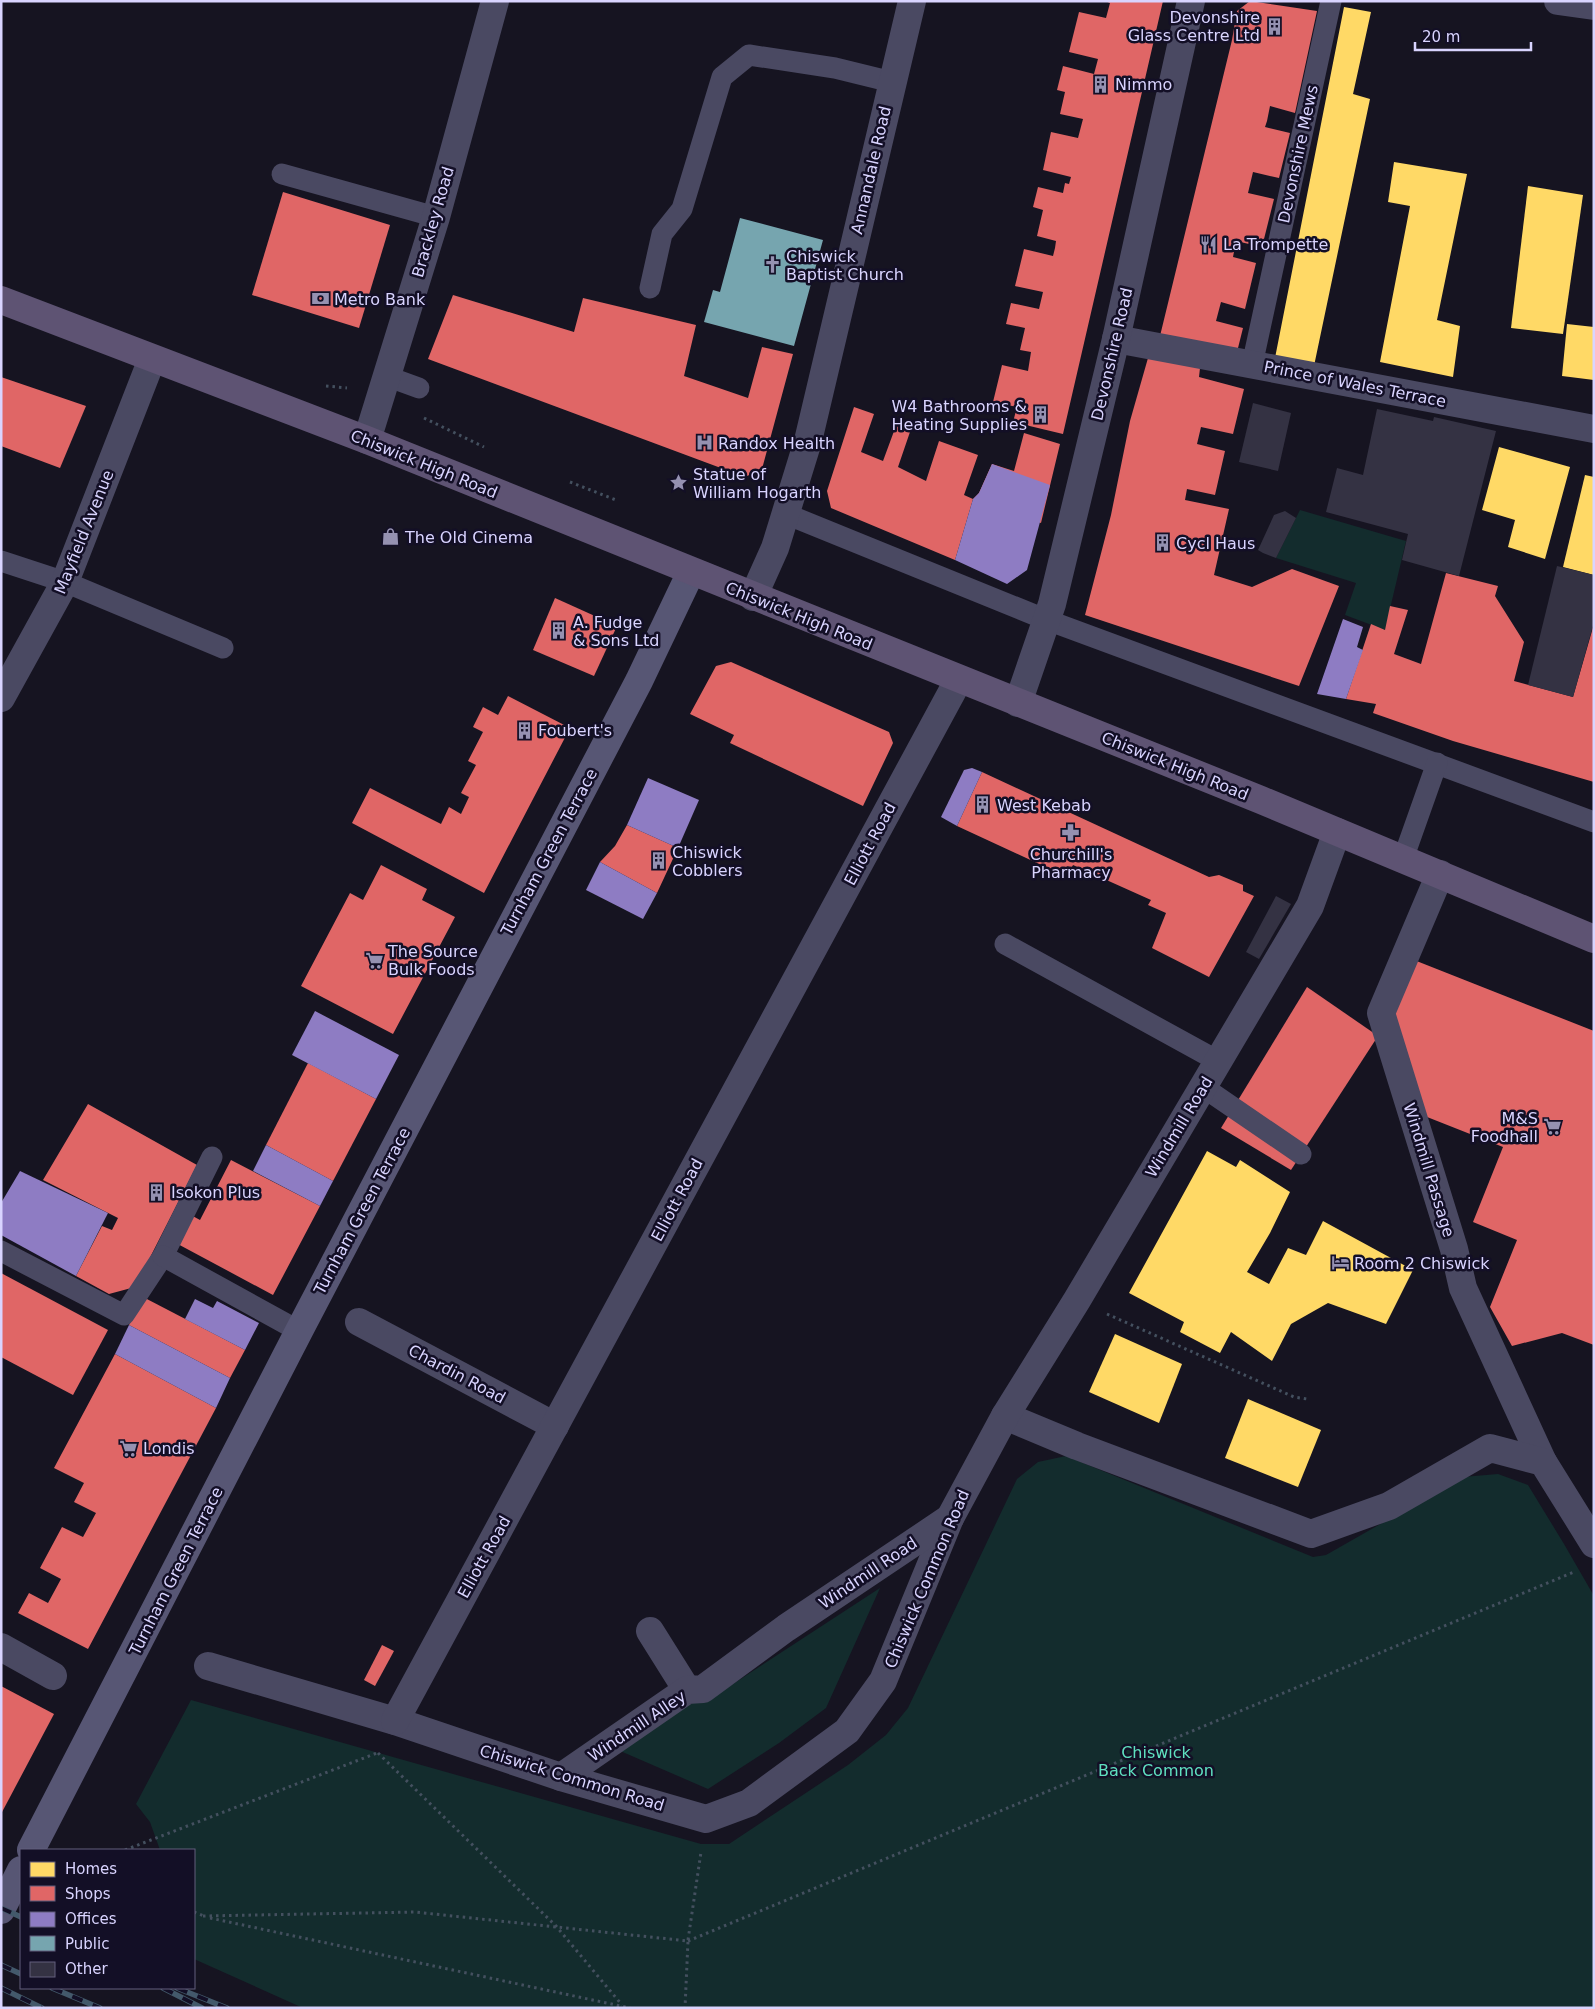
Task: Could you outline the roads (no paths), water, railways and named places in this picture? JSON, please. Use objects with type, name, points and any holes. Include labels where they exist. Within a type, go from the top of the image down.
[{"type":"main road","name":"Chiswick High Road","points":[[1,300],[366,440],[1337,832],[1594,938]]},
{"type":"main road","name":"Turnham Green Terrace","points":[[32,1849],[299,1331],[634,690],[691,572]]},
{"type":"main road","points":[[1,1910],[20,1872]]},
{"type":"street","name":"Brackley Road","points":[[366,440],[436,217],[494,1]]},
{"type":"street","name":"Annandale Road","points":[[753,597],[767,570],[808,441],[912,1]]},
{"type":"street","name":"Devonshire Road","points":[[1018,703],[1047,620],[1116,339],[1191,1]]},
{"type":"street","name":"Prince of Wales Terrace","points":[[1116,339],[1594,430]]},
{"type":"street","name":"Mayfield Avenue","points":[[1,698],[66,582],[152,359]]},
{"type":"street","name":"Elliott Road","points":[[395,1722],[959,679]]},
{"type":"street","name":"Windmill Road","points":[[1004,1416],[1077,1300],[1310,906],[1337,832]]},
{"type":"street","name":"Windmill Passage","points":[[1440,874],[1381,1013],[1454,1250],[1463,1288],[1543,1462]]},
{"type":"street","name":"Chardin Road","points":[[359,1322],[555,1426]]},
{"type":"street","points":[[1004,1416],[1077,1446],[1311,1534],[1389,1506],[1490,1448],[1543,1462],[1594,1544]]},
{"type":"street","name":"Chiswick Common Road","points":[[208,1666],[395,1722],[561,1777],[706,1819],[749,1802],[847,1732],[883,1681],[950,1518],[1004,1416]]},
{"type":"street","name":"Windmill Road","points":[[786,1628],[950,1518]]},
{"type":"street","name":"Windmill Alley","points":[[561,1777],[688,1690],[703,1690],[786,1628]]},
{"type":"street","points":[[650,1631],[688,1690]]},
{"type":"street","points":[[1,1647],[53,1676]]},
{"type":"lane","name":"Devonshire Mews","points":[[1252,365],[1331,1]]},
{"type":"lane","points":[[650,288],[662,234],[682,209],[722,77],[749,56],[835,68],[892,82]]},
{"type":"lane","points":[[282,174],[436,217]]},
{"type":"lane","points":[[386,376],[419,388]]},
{"type":"lane","points":[[786,514],[1047,620],[1437,762],[1594,822]]},
{"type":"lane","points":[[1,562],[66,582],[223,648]]},
{"type":"lane","points":[[1403,859],[1437,762]]},
{"type":"lane","points":[[1005,944],[1218,1061]]},
{"type":"lane","points":[[1203,1087],[1301,1154]]},
{"type":"lane","points":[[1,1251],[124,1314],[163,1256],[212,1157]]},
{"type":"lane","points":[[163,1256],[299,1331]]},
{"type":"railway","points":[[1,1908],[20,1917]]},
{"type":"railway","points":[[1,1965],[20,1974]]},
{"type":"railway","points":[[1,1988],[42,2008]]},
{"type":"railway","points":[[54,1989],[100,2008]]},
{"type":"railway","points":[[165,1989],[202,2008]]},
{"type":"railway","points":[[180,1989],[227,2008]]},
{"type":"place","name":"Devonshire Glass Centre Ltd","points":[[1274,26]]},
{"type":"place","name":"Nimmo","points":[[1101,84]]},
{"type":"place","name":"La Trompette","points":[[1209,244]]},
{"type":"place","name":"Chiswick Baptist Church","points":[[772,265]]},
{"type":"place","name":"Metro Bank","points":[[320,299]]},
{"type":"place","name":"W4 Bathrooms & Heating Supplies","points":[[1041,415]]},
{"type":"place","name":"Randox Health","points":[[704,443]]},
{"type":"place","name":"Statue of William Hogarth","points":[[679,483]]},
{"type":"place","name":"The Old Cinema","points":[[391,537]]},
{"type":"place","name":"Cycl Haus","points":[[1162,543]]},
{"type":"place","name":"A. Fudge & Sons Ltd","points":[[559,631]]},
{"type":"place","name":"Foubert's","points":[[524,730]]},
{"type":"place","name":"West Kebab","points":[[983,805]]},
{"type":"place","name":"Churchill's Pharmacy","points":[[1071,833]]},
{"type":"place","name":"Chiswick Cobblers","points":[[658,861]]},
{"type":"place","name":"The Source Bulk Foods","points":[[374,960]]},
{"type":"place","name":"M&S Foodhall","points":[[1552,1127]]},
{"type":"place","name":"Isokon Plus","points":[[157,1192]]},
{"type":"place","name":"Room 2 Chiswick","points":[[1340,1263]]},
{"type":"place","name":"Londis","points":[[129,1448]]},
{"type":"park label","name":"Chiswick Back Common","points":[[1156,1761]]}]
